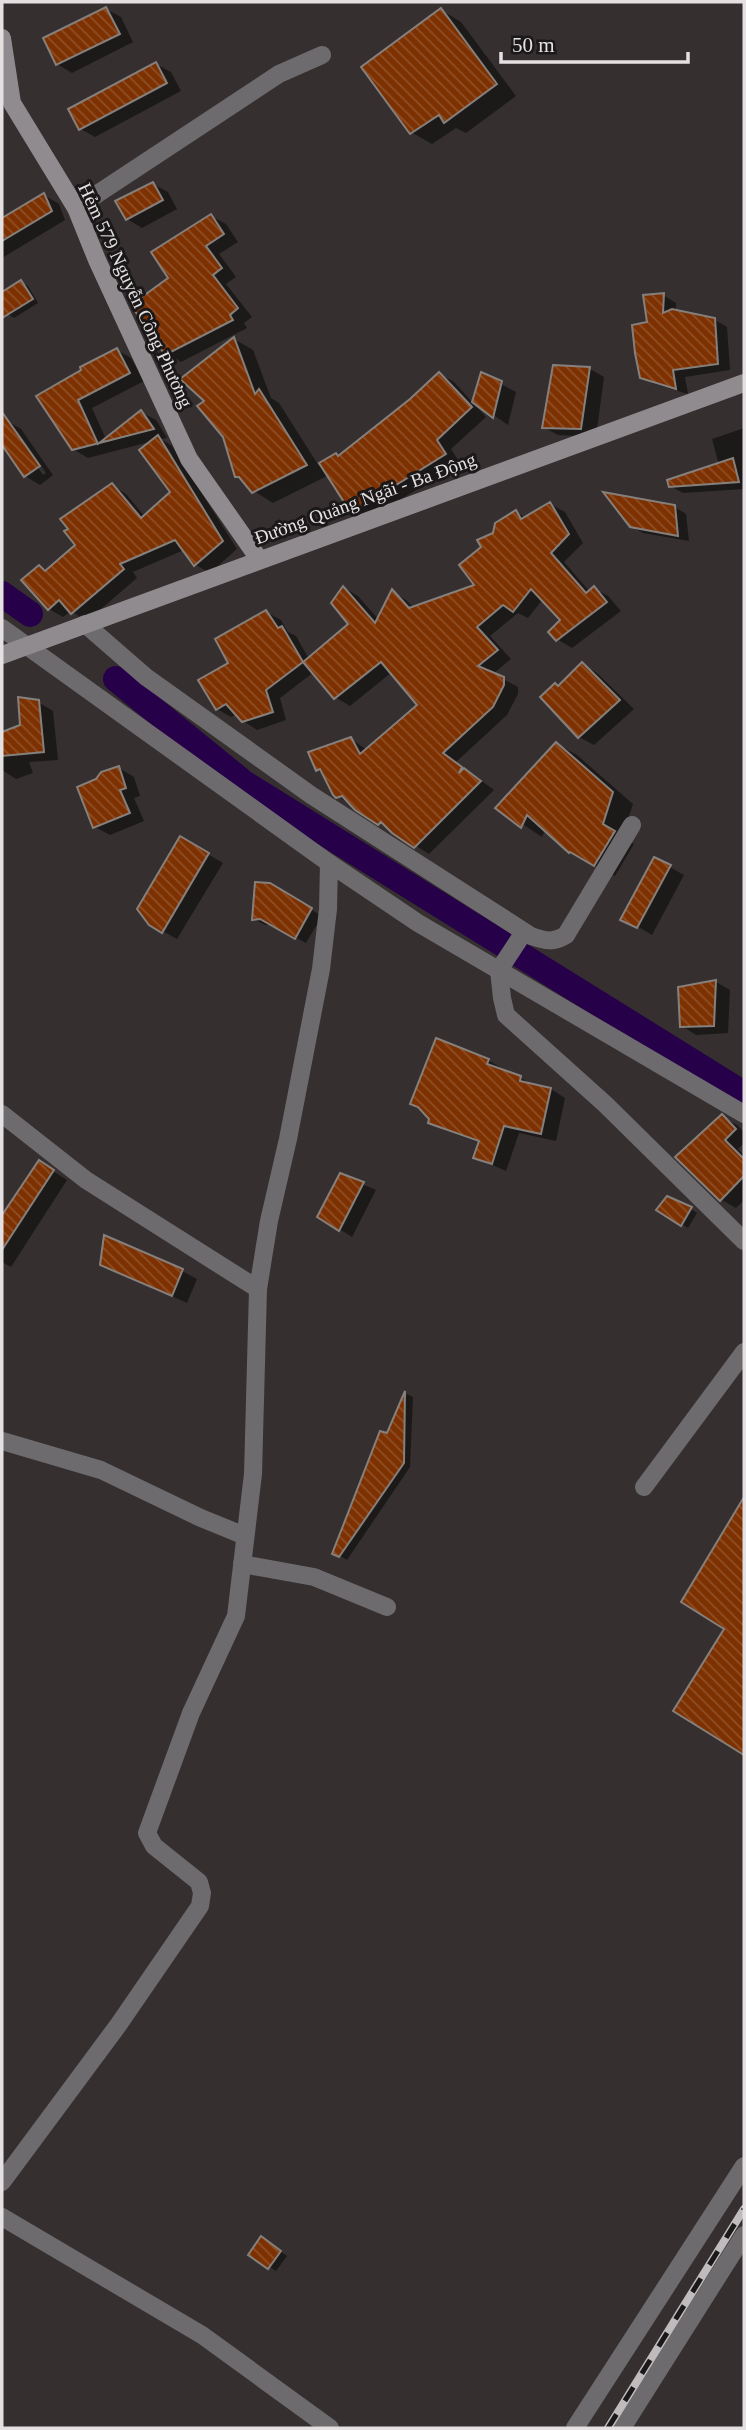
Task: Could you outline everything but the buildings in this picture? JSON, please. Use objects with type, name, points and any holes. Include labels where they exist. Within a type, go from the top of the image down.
[{"type":"main road","name":"Hẻm 579 Nguyễn Công Phương","points":[[2,38],[12,103],[76,208],[97,261],[189,459],[259,559]]},
{"type":"main road","name":"Đường Quảng Ngãi - Ba Động","points":[[2,655],[744,383]]},
{"type":"street","points":[[76,208],[279,74],[322,55]]},
{"type":"street","points":[[85,624],[146,677],[311,795],[521,936],[548,942],[566,935],[632,825]]},
{"type":"street","points":[[2,628],[329,863],[418,923],[503,964],[744,1114]]},
{"type":"street","points":[[2,2182],[119,2024],[200,1906],[202,1893],[199,1882],[154,1846],[147,1833],[191,1713],[236,1616],[253,1474],[257,1289],[321,969],[328,909],[329,863]]},
{"type":"street","points":[[521,936],[503,964],[502,998],[506,1015],[605,1104],[744,1241]]},
{"type":"street","points":[[2,1114],[86,1180],[257,1289]]},
{"type":"street","points":[[644,1487],[744,1352]]},
{"type":"street","points":[[2,1441],[101,1469],[201,1518],[245,1536]]},
{"type":"street","points":[[242,1564],[314,1577],[387,1607]]},
{"type":"street","points":[[575,2428],[744,2166]]},
{"type":"street","points":[[2,2217],[202,2335],[330,2428]]},
{"type":"street","points":[[622,2428],[744,2235]]},
{"type":"waterway","points":[[2,594],[30,614]]},
{"type":"waterway","points":[[116,679],[244,783],[744,1094]]},
{"type":"railway","points":[[608,2428],[744,2209]]}]
